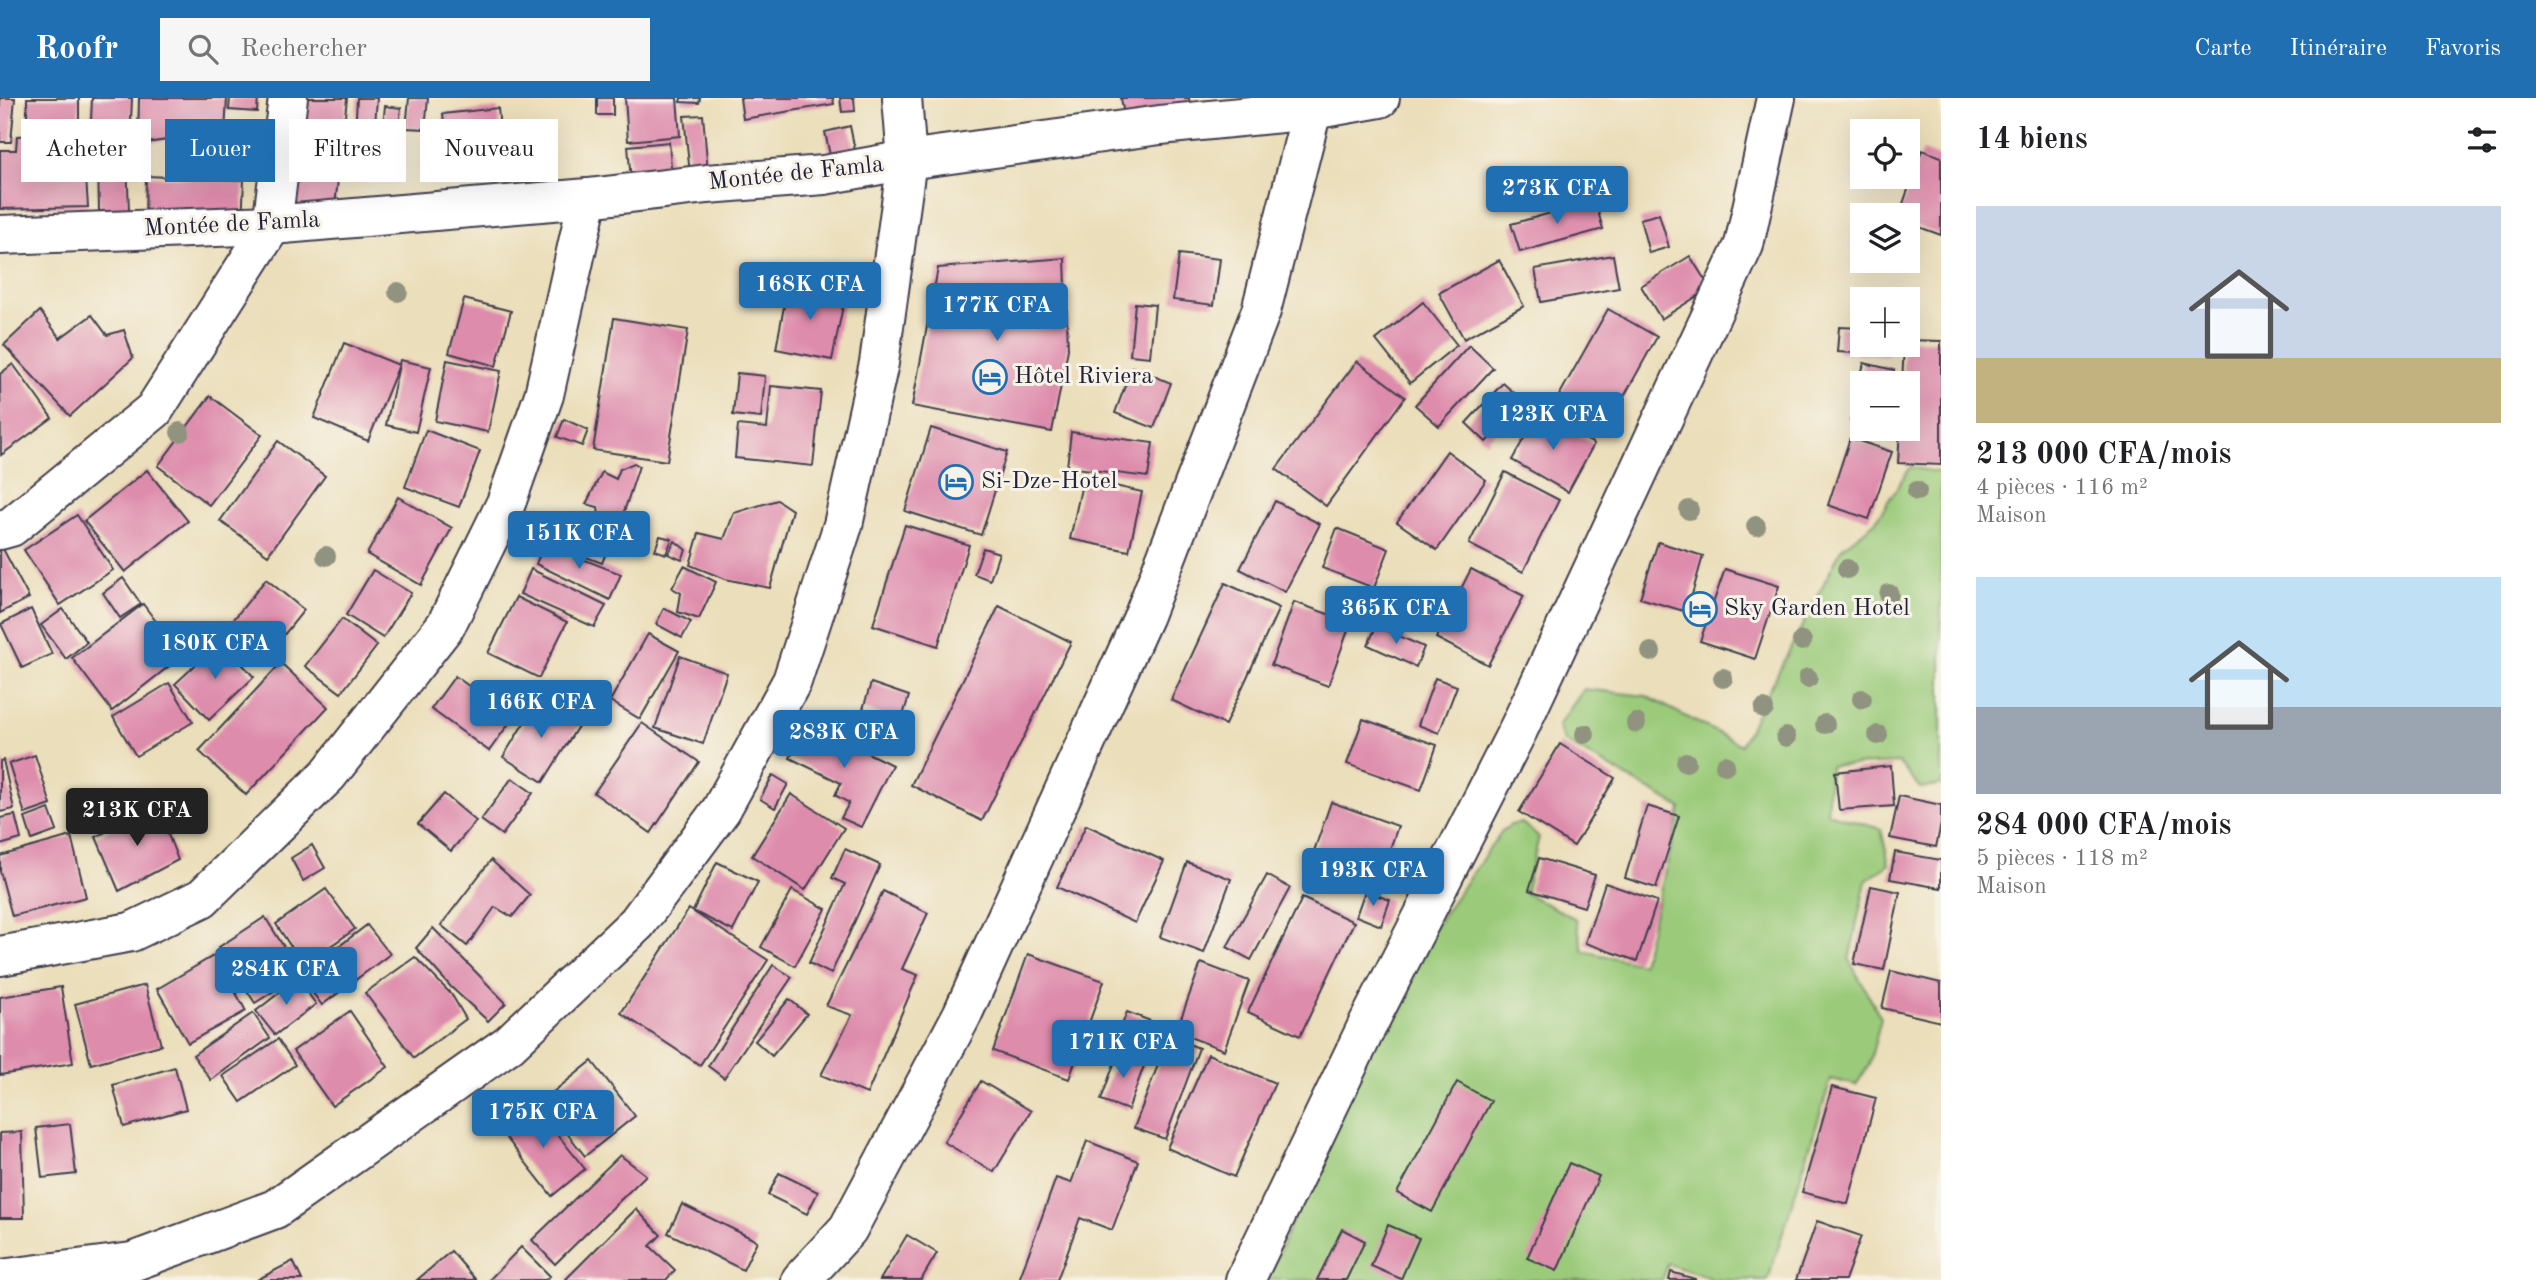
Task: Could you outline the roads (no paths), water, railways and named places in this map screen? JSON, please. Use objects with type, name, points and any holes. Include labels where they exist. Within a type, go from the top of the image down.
[{"type":"street","points":[[0,530],[11,527],[154,410],[272,225],[288,98]]},
{"type":"street","points":[[0,1279],[132,1262],[275,1209],[509,1044],[637,923],[721,810],[792,681],[843,526],[879,363],[907,160],[902,98]]},
{"type":"street","name":"Montée de Famla","points":[[0,235],[272,225],[824,175],[907,160],[1160,124],[1312,110],[1380,98]]},
{"type":"street","points":[[1245,1280],[1368,1024],[1519,727],[1744,245],[1776,98]]},
{"type":"street","points":[[801,1280],[848,1229],[962,1016],[1144,615],[1261,310],[1312,110]]},
{"type":"street","points":[[0,956],[131,932],[202,898],[328,775],[446,625],[506,503],[544,395],[588,198]]},
{"type":"place","name":"Hôtel Riviera","points":[[990,377]]},
{"type":"place","name":"Si-Dze-Hotel","points":[[956,482]]},
{"type":"place","name":"Sky Garden Hotel","points":[[1700,609]]}]
